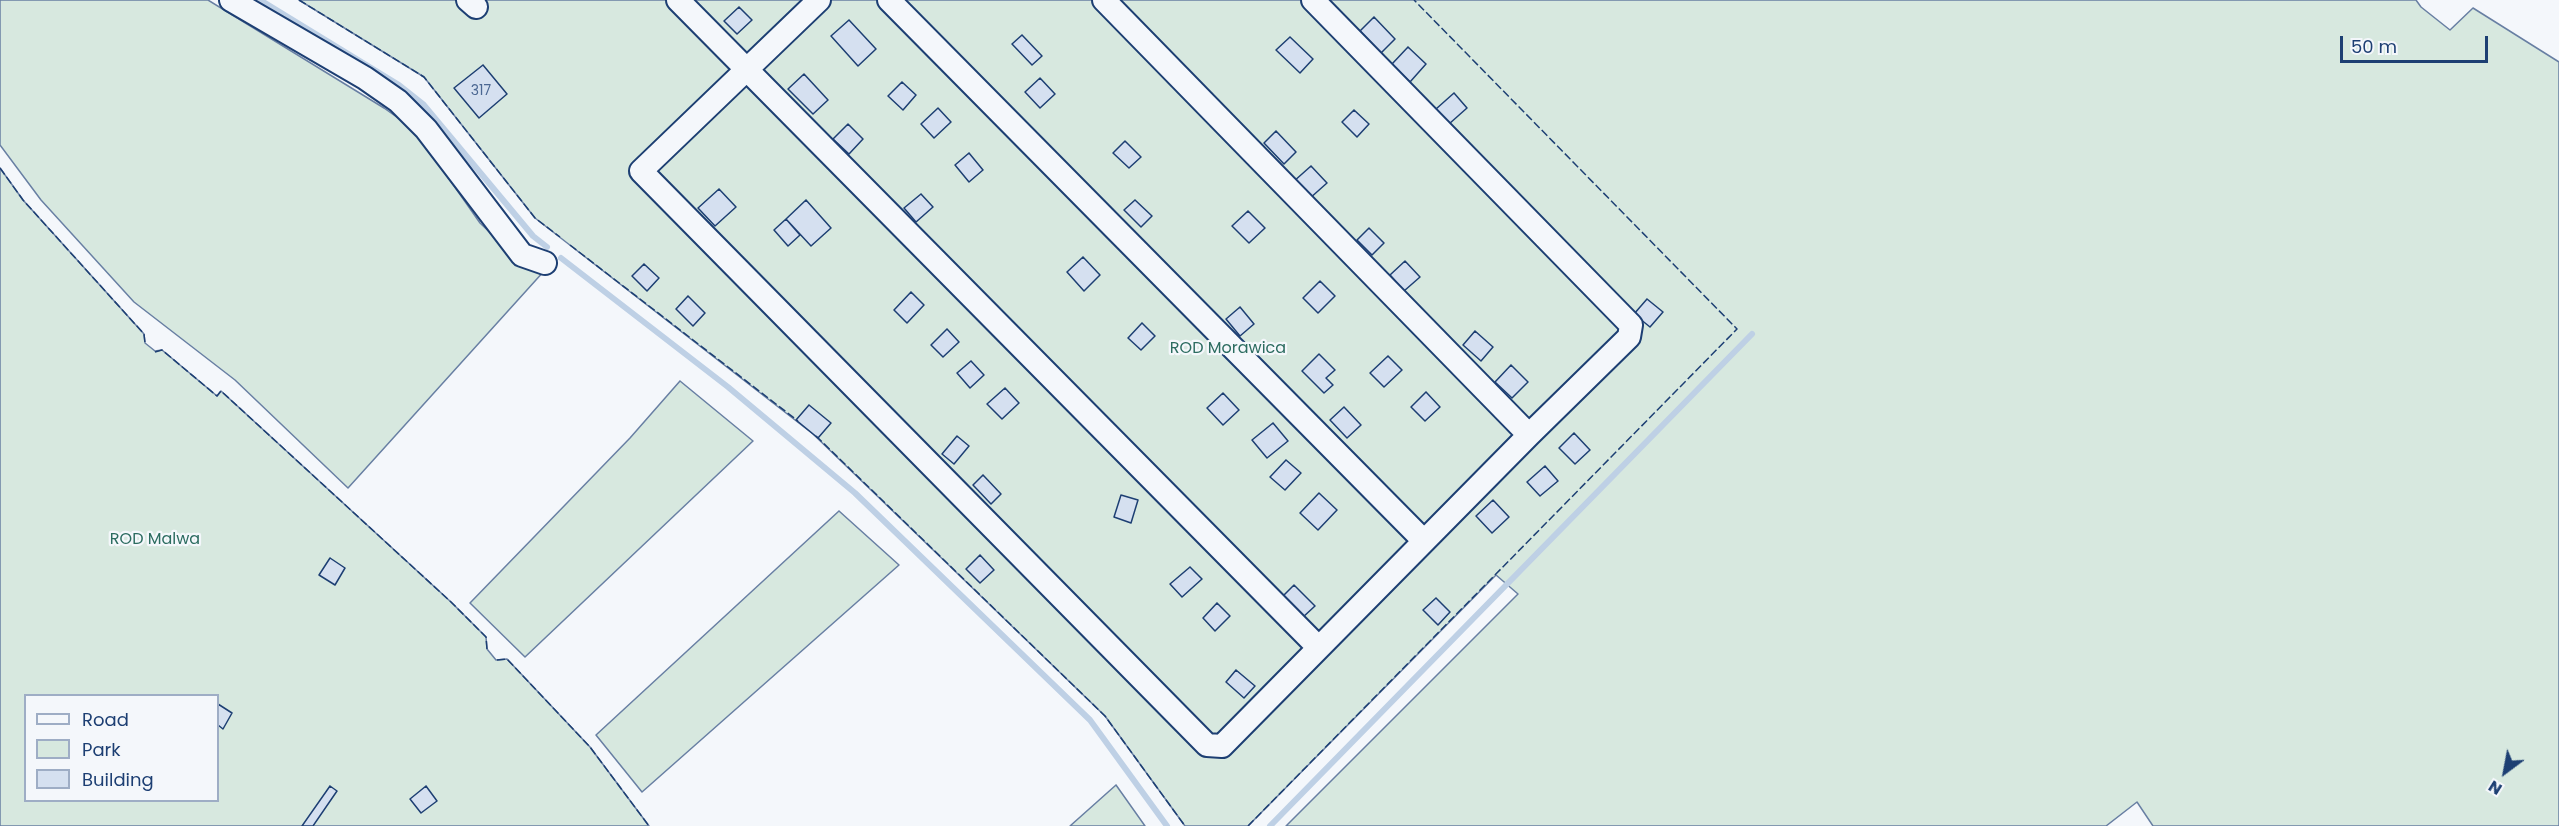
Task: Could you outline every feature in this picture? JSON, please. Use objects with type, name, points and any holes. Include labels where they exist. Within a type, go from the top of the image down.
[{"type":"street","points":[[231,0],[365,78],[398,101],[426,129],[522,255],[545,263]]},
{"type":"street","points":[[678,0],[1318,647]]},
{"type":"street","points":[[819,0],[641,171],[1207,745],[1222,746],[1528,435],[1629,337],[1631,325],[1313,0]]},
{"type":"street","points":[[889,0],[1424,541]]},
{"type":"street","points":[[1104,0],[1528,435]]},
{"type":"green space","points":[[0,0],[208,0],[384,108],[415,130],[480,223],[521,262],[545,270],[348,488],[235,380],[134,302],[41,200],[0,145]]},
{"type":"green space","name":"ROD Morawica","points":[[299,0],[2416,0],[2421,7],[2450,30],[2473,8],[2559,62],[2559,826],[2153,826],[2137,802],[2106,826],[1286,826],[1518,594],[1496,575],[1248,826],[1185,826],[1105,716],[813,434],[535,218],[424,77]]},
{"type":"green space","name":"ROD Malwa","points":[[0,168],[23,200],[144,334],[145,343],[155,351],[162,350],[217,396],[221,391],[451,602],[486,637],[487,649],[496,660],[507,659],[590,747],[649,826],[0,826]]},
{"type":"green space","points":[[680,381],[753,441],[525,657],[470,603],[630,438]]},
{"type":"green space","points":[[839,511],[899,565],[642,792],[596,735]]},
{"type":"green space","points":[[1116,785],[1145,826],[1070,826]]},
{"type":"building","points":[[739,7],[752,20],[737,34],[724,21]]},
{"type":"building","points":[[1374,17],[1395,39],[1381,53],[1360,31]]},
{"type":"building","points":[[849,20],[876,49],[858,66],[831,36]]},
{"type":"building","points":[[1022,35],[1042,56],[1032,65],[1012,44]]},
{"type":"building","points":[[1290,37],[1313,59],[1300,73],[1276,50]]},
{"type":"building","points":[[1408,47],[1426,64],[1410,82],[1392,64]]},
{"type":"building","points":[[483,65],[507,94],[479,118],[454,88]]},
{"type":"building","points":[[804,74],[828,100],[813,114],[788,89]]},
{"type":"building","points":[[1040,78],[1055,94],[1040,108],[1025,92]]},
{"type":"building","points":[[902,82],[916,95],[903,110],[888,96]]},
{"type":"building","points":[[1454,93],[1467,108],[1449,124],[1436,109]]},
{"type":"building","points":[[938,108],[951,122],[934,138],[921,124]]},
{"type":"building","points":[[1354,110],[1369,124],[1357,137],[1342,122]]},
{"type":"building","points":[[848,124],[863,139],[849,154],[833,139]]},
{"type":"building","points":[[1276,131],[1296,152],[1284,164],[1264,143]]},
{"type":"building","points":[[1125,141],[1141,157],[1129,168],[1113,153]]},
{"type":"building","points":[[969,153],[983,170],[969,182],[955,165]]},
{"type":"building","points":[[1311,166],[1327,183],[1309,199],[1293,182]]},
{"type":"building","points":[[719,189],[736,207],[715,226],[698,208]]},
{"type":"building","points":[[921,194],[933,207],[916,222],[904,208]]},
{"type":"building","points":[[806,200],[831,228],[811,246],[786,219]]},
{"type":"building","points":[[1135,200],[1152,216],[1141,227],[1124,210]]},
{"type":"building","points":[[1248,211],[1265,228],[1249,243],[1232,226]]},
{"type":"building","points":[[786,219],[800,235],[788,246],[774,230]]},
{"type":"building","points":[[1369,228],[1384,243],[1372,255],[1357,240]]},
{"type":"building","points":[[1083,257],[1100,275],[1084,291],[1067,272]]},
{"type":"building","points":[[1405,261],[1420,277],[1404,291],[1390,275]]},
{"type":"building","points":[[644,264],[659,278],[647,291],[632,276]]},
{"type":"building","points":[[1320,281],[1335,296],[1318,313],[1303,298]]},
{"type":"building","points":[[911,292],[924,305],[907,323],[894,310]]},
{"type":"building","points":[[688,296],[705,313],[693,326],[676,309]]},
{"type":"building","points":[[1647,299],[1663,312],[1650,327],[1634,314]]},
{"type":"building","points":[[1240,307],[1254,324],[1240,336],[1226,319]]},
{"type":"building","points":[[1142,323],[1155,336],[1141,350],[1128,338]]},
{"type":"building","points":[[947,329],[959,342],[943,357],[931,345]]},
{"type":"building","points":[[1475,331],[1493,347],[1481,361],[1463,345]]},
{"type":"building","points":[[1319,354],[1335,370],[1326,378],[1333,385],[1324,393],[1302,371]]},
{"type":"building","points":[[1388,356],[1402,370],[1384,387],[1370,373]]},
{"type":"building","points":[[971,361],[984,375],[970,388],[957,373]]},
{"type":"building","points":[[1511,365],[1528,382],[1512,398],[1495,382]]},
{"type":"building","points":[[1005,388],[1019,403],[1002,419],[987,404]]},
{"type":"building","points":[[1426,392],[1440,407],[1425,421],[1411,407]]},
{"type":"building","points":[[1223,393],[1239,410],[1223,425],[1207,408]]},
{"type":"building","points":[[809,405],[831,423],[818,438],[796,420]]},
{"type":"building","points":[[1344,407],[1361,425],[1347,438],[1330,420]]},
{"type":"building","points":[[1273,423],[1288,441],[1267,458],[1252,440]]},
{"type":"building","points":[[1574,433],[1590,450],[1575,464],[1559,448]]},
{"type":"building","points":[[957,436],[969,446],[954,464],[942,454]]},
{"type":"building","points":[[1286,460],[1301,473],[1285,490],[1270,477]]},
{"type":"building","points":[[1545,466],[1558,481],[1540,496],[1527,482]]},
{"type":"building","points":[[983,475],[1001,494],[991,504],[973,485]]},
{"type":"building","points":[[1319,493],[1337,510],[1318,530],[1300,513]]},
{"type":"building","points":[[1121,495],[1138,500],[1131,523],[1114,517]]},
{"type":"building","points":[[1493,500],[1509,517],[1492,533],[1476,516]]},
{"type":"building","points":[[980,555],[994,570],[980,583],[966,569]]},
{"type":"building","points":[[330,558],[345,568],[335,585],[319,575]]},
{"type":"building","points":[[1190,567],[1202,579],[1182,597],[1170,584]]},
{"type":"building","points":[[1294,585],[1315,606],[1302,618],[1282,597]]},
{"type":"building","points":[[1436,598],[1450,612],[1438,625],[1423,610]]},
{"type":"building","points":[[1217,603],[1230,616],[1215,631],[1203,618]]},
{"type":"building","points":[[1236,670],[1255,686],[1244,698],[1226,682]]},
{"type":"building","points":[[219,705],[232,713],[223,729],[219,726]]},
{"type":"building","points":[[330,786],[337,791],[313,826],[302,826]]},
{"type":"building","points":[[426,786],[437,801],[421,813],[410,799]]},
{"type":"waterway","points":[[260,0],[399,85],[423,104],[533,236],[547,247]]},
{"type":"waterway","points":[[561,258],[728,387],[855,493],[1090,720],[1167,826]]},
{"type":"waterway","points":[[1270,826],[1752,334]]},
{"type":"fence","points":[[299,0],[424,77],[535,218],[560,237]]},
{"type":"fence","points":[[1248,826],[1737,329],[1414,0]]},
{"type":"fence","points":[[0,168],[23,200],[144,334],[145,343]]},
{"type":"fence","points":[[570,245],[798,421]]},
{"type":"fence","points":[[155,352],[162,350],[217,396],[221,391],[451,602],[486,637],[487,649]]},
{"type":"fence","points":[[816,436],[1105,716],[1185,826]]},
{"type":"fence","points":[[497,660],[507,659],[590,747],[649,826]]}]
